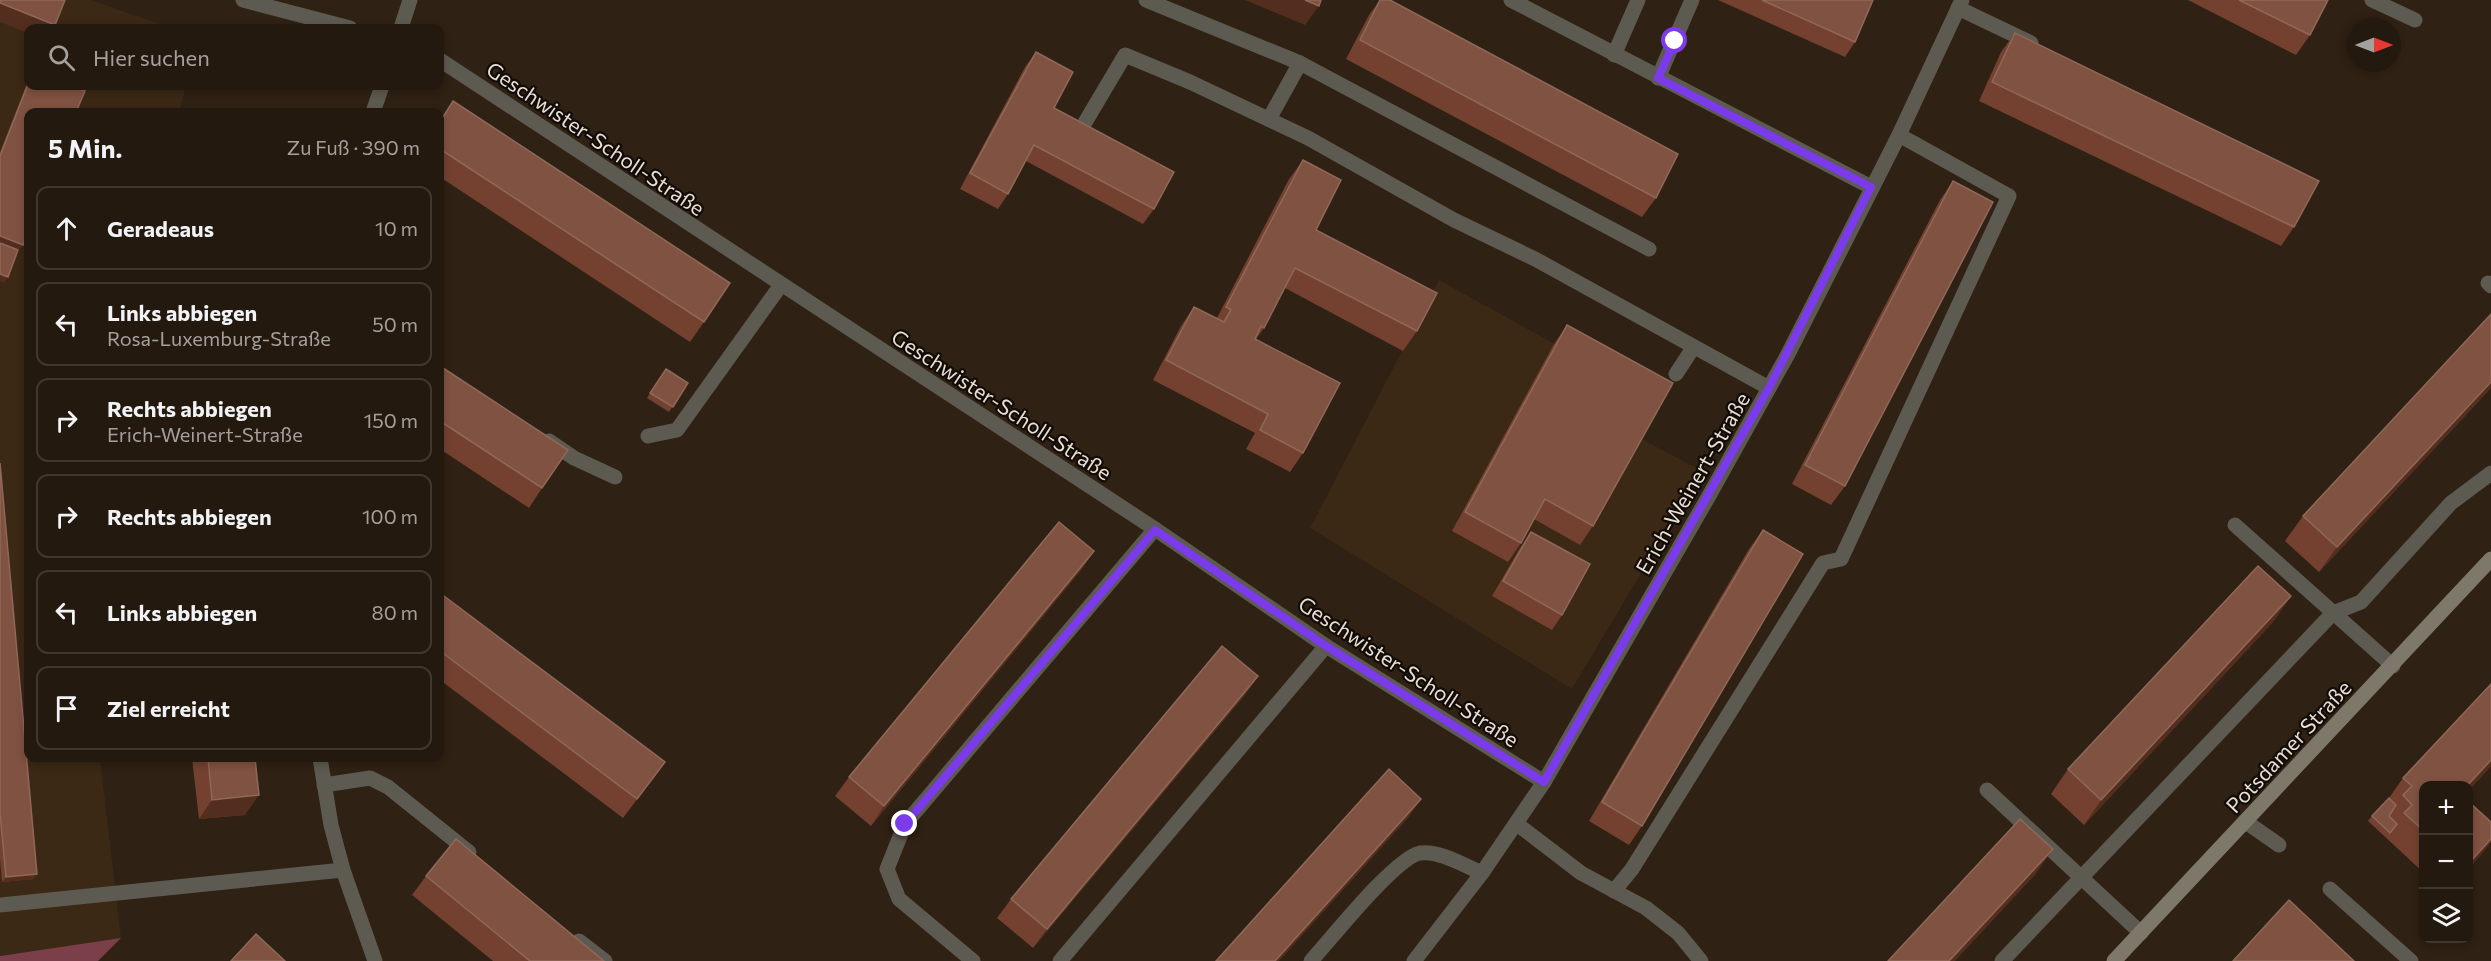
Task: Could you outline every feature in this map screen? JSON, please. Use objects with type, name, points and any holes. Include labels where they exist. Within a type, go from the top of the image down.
[{"type":"main road","name":"Potsdamer Straße","points":[[2114,961],[2491,559]]},
{"type":"street","points":[[243,0],[336,24]]},
{"type":"street","points":[[402,24],[410,0]]},
{"type":"street","points":[[1146,0],[1300,63],[1649,249]]},
{"type":"street","points":[[1510,0],[1871,187]]},
{"type":"street","points":[[1614,55],[1638,0]]},
{"type":"street","points":[[1658,78],[1692,0]]},
{"type":"street","points":[[2373,0],[2415,20]]},
{"type":"street","points":[[1960,4],[2042,49]]},
{"type":"street","name":"Erich-Weinert-Straße","points":[[1414,961],[1482,873],[1544,782],[1769,388],[1899,135],[1960,4]]},
{"type":"street","points":[[1077,136],[1125,55],[1269,119],[1769,388]]},
{"type":"street","name":"Geschwister-Scholl-Straße","points":[[444,63],[1155,530],[1326,646],[1544,782]]},
{"type":"street","points":[[1269,119],[1300,63]]},
{"type":"street","points":[[374,108],[381,90]]},
{"type":"street","points":[[1614,891],[1632,869],[1823,563],[1841,559],[2009,196],[1899,135]]},
{"type":"street","points":[[648,436],[677,430],[781,285]]},
{"type":"street","points":[[1676,374],[1693,348]]},
{"type":"street","points":[[533,430],[574,458],[615,477]]},
{"type":"street","points":[[2002,961],[2333,613],[2361,602],[2451,503],[2491,473]]},
{"type":"street","points":[[2235,525],[2392,666]]},
{"type":"street","points":[[972,961],[899,899],[887,869],[905,824],[1155,530]]},
{"type":"street","points":[[1060,961],[1326,646]]},
{"type":"street","points":[[321,762],[343,870],[375,961]]},
{"type":"street","points":[[324,785],[370,778],[388,787],[480,861]]},
{"type":"street","points":[[1987,790],[2141,933]]},
{"type":"street","points":[[2246,822],[2279,845]]},
{"type":"street","points":[[1517,824],[1581,873],[1646,908],[1678,933],[1701,961]]},
{"type":"street","points":[[1311,961],[1398,865],[1420,853],[1441,856],[1482,873]]},
{"type":"street","points":[[0,905],[343,870]]},
{"type":"street","points":[[2330,889],[2412,961]]},
{"type":"street","points":[[569,933],[605,961]]},
{"type":"shaded area","points":[[0,0],[91,0],[160,24],[24,24],[24,90],[185,90],[180,108],[24,108],[24,762],[100,762],[121,938],[0,956]]},
{"type":"shaded area","points":[[1439,280],[1660,402],[1640,438],[1702,471],[1572,689],[1310,528]]},
{"type":"shaded area","points":[[121,938],[98,961],[0,961],[0,956]]},
{"type":"building","points":[[0,0],[65,0],[55,24],[0,3]]},
{"type":"building","points":[[1305,0],[1321,0],[1319,6]]},
{"type":"building","points":[[1380,0],[1390,0],[1678,154],[1656,198],[1360,40]]},
{"type":"building","points":[[1762,0],[1873,0],[1855,42]]},
{"type":"building","points":[[2239,0],[2328,0],[2310,35]]},
{"type":"building","points":[[2015,33],[2319,181],[2294,227],[1992,82]]},
{"type":"building","points":[[1036,52],[1073,72],[1054,108],[1174,172],[1154,209],[1034,145],[1008,194],[970,173]]},
{"type":"building","points":[[26,90],[85,91],[78,108],[24,108],[23,245],[0,236],[0,156]]},
{"type":"building","points":[[453,101],[730,283],[704,322],[444,152],[444,116]]},
{"type":"building","points":[[1303,160],[1341,180],[1316,230],[1437,293],[1417,331],[1295,268],[1264,328],[1261,326],[1255,339],[1340,383],[1303,453],[1260,430],[1268,414],[1166,360],[1194,307],[1224,322],[1231,310],[1226,307]]},
{"type":"building","points":[[1953,181],[1993,202],[1845,486],[1805,465]]},
{"type":"building","points":[[0,243],[18,250],[8,277],[0,274]]},
{"type":"building","points":[[2491,314],[2491,382],[2337,547],[2303,516]]},
{"type":"building","points":[[1567,325],[1673,383],[1593,526],[1545,499],[1521,543],[1465,512]]},
{"type":"building","points":[[444,369],[568,450],[542,488],[444,424]]},
{"type":"building","points":[[666,369],[688,383],[673,407],[650,393]]},
{"type":"building","points":[[0,463],[24,730],[24,762],[27,762],[37,874],[6,877],[0,813]]},
{"type":"building","points":[[1059,522],[1094,551],[884,806],[849,777]]},
{"type":"building","points":[[1763,530],[1803,554],[1642,826],[1602,802]]},
{"type":"building","points":[[1531,532],[1590,564],[1562,615],[1503,581]]},
{"type":"building","points":[[2258,566],[2291,596],[2101,800],[2068,769]]},
{"type":"building","points":[[444,596],[665,762],[637,799],[444,654]]},
{"type":"building","points":[[1222,646],[1258,676],[1047,929],[1011,899]]},
{"type":"building","points":[[2491,684],[2491,760],[2472,781],[2419,781],[2419,826],[2404,813],[2412,805],[2403,795],[2412,786],[2403,778]]},
{"type":"building","points":[[208,762],[255,762],[259,795],[212,800]]},
{"type":"building","points":[[1389,769],[1421,799],[1275,961],[1216,961]]},
{"type":"building","points":[[2389,798],[2396,805],[2389,816],[2397,824],[2390,833],[2372,816]]},
{"type":"building","points":[[2473,806],[2491,822],[2491,839],[2473,859]]},
{"type":"building","points":[[2020,819],[2053,849],[1949,961],[1888,961]]},
{"type":"building","points":[[456,839],[604,961],[530,961],[426,876]]},
{"type":"building","points":[[2289,900],[2354,961],[2233,961]]},
{"type":"building","points":[[256,934],[285,961],[231,961]]},
{"type":"route","points":[[905,824],[1155,530],[1326,646],[1544,782],[1788,354],[1871,187],[1658,78],[1675,41]]}]
